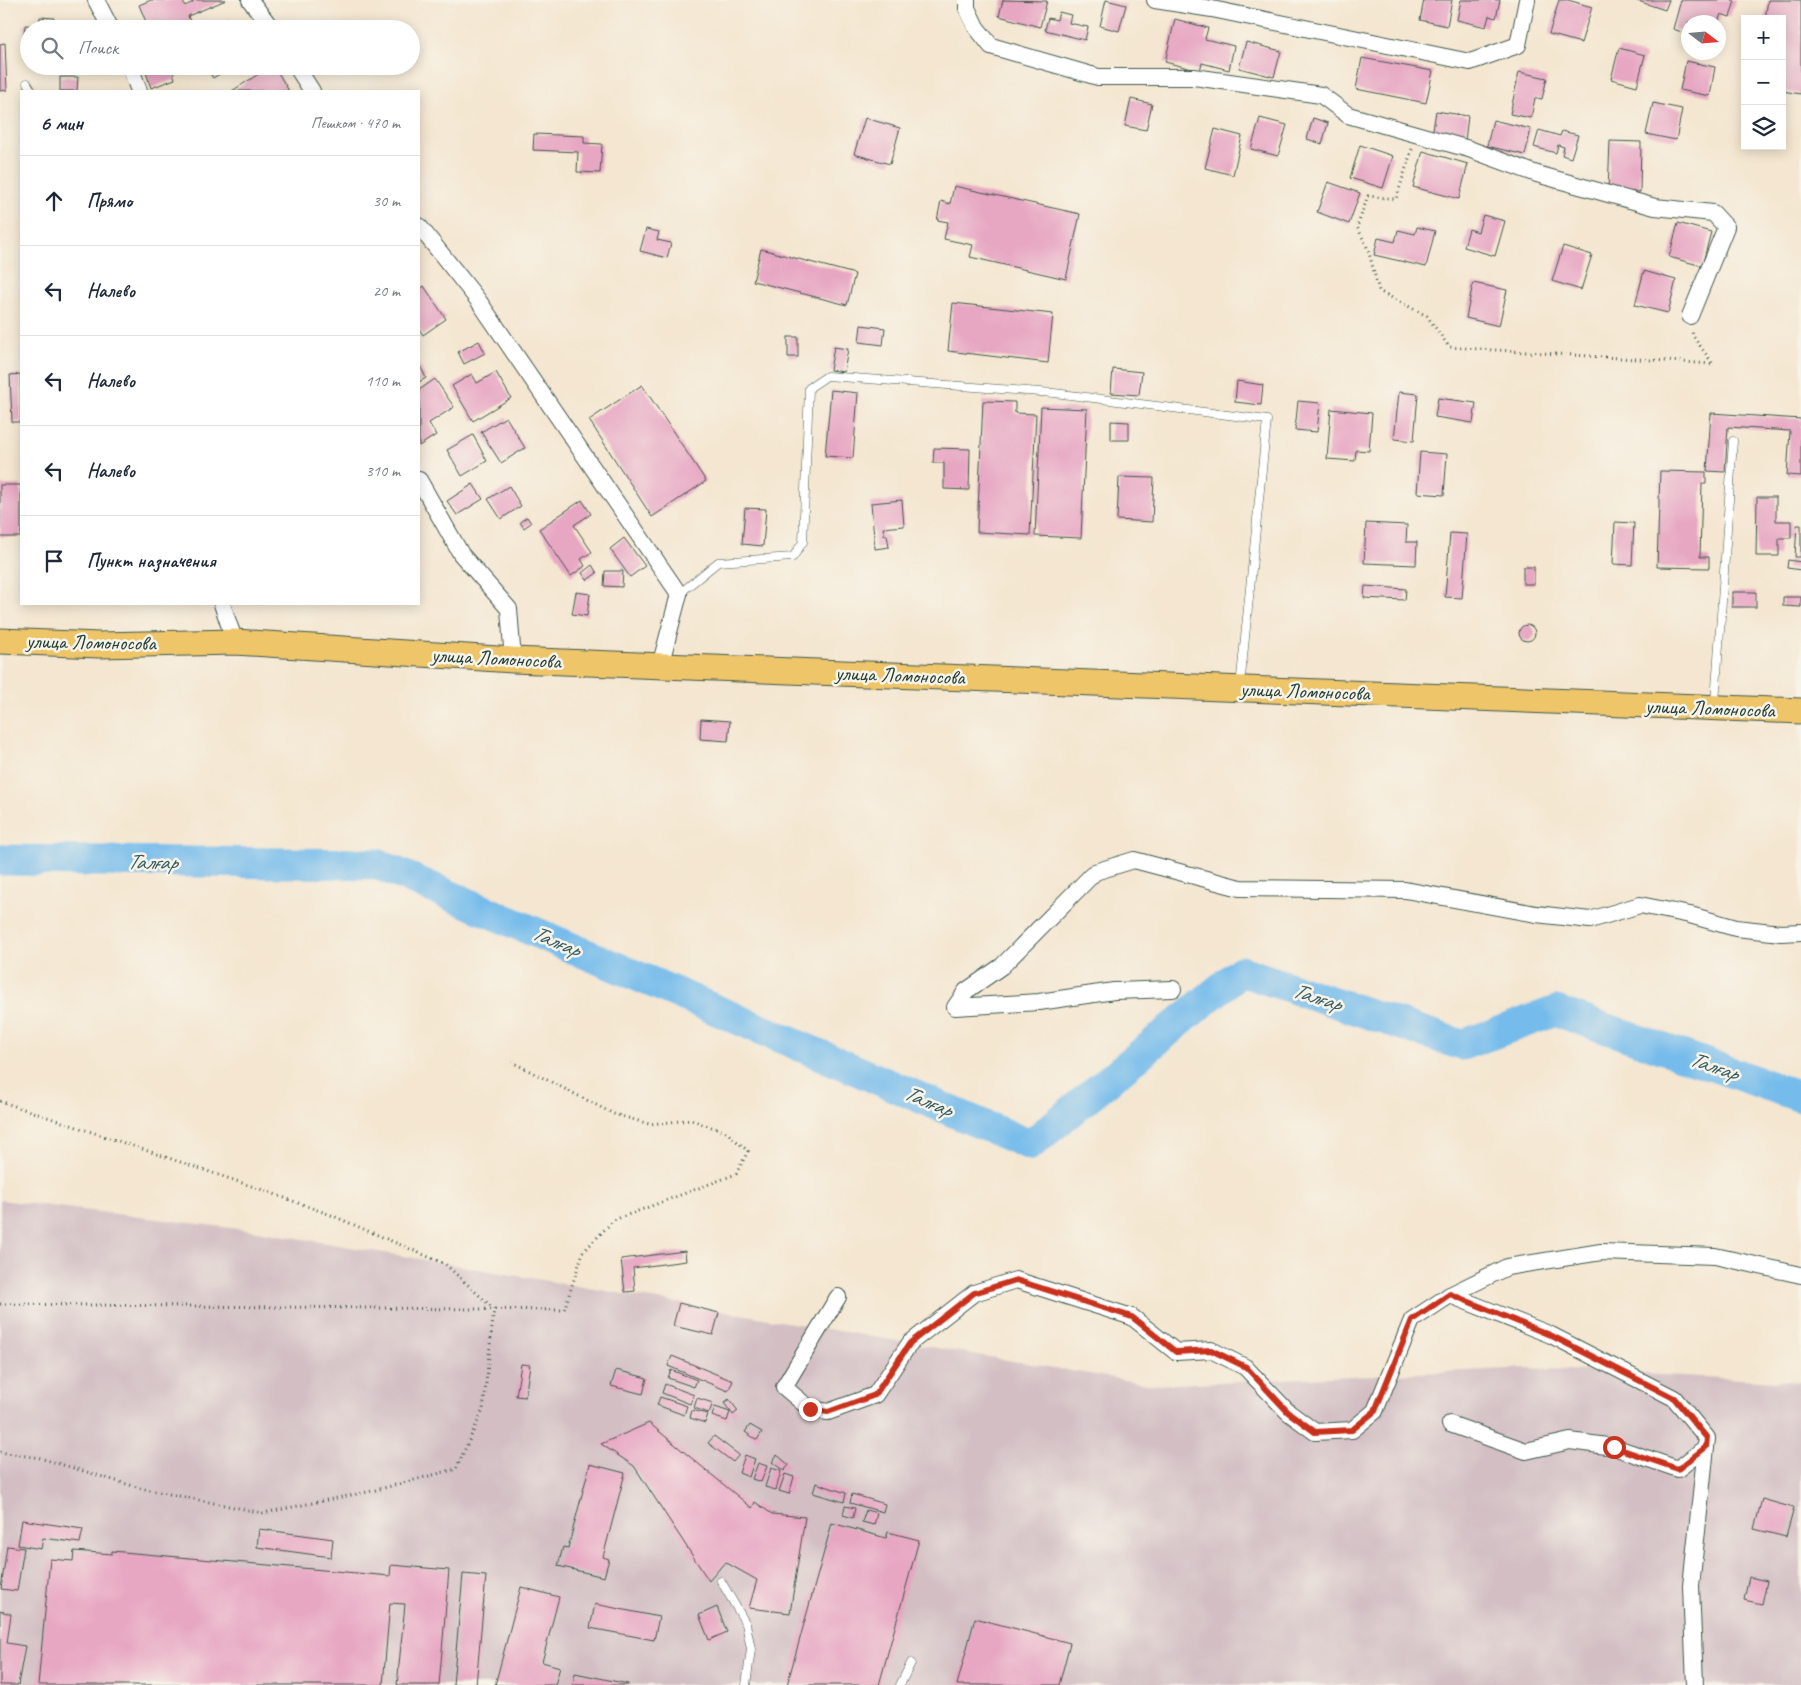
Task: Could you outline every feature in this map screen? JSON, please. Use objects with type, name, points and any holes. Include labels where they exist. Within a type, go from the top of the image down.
[{"type":"main road","name":"улица Ломоносова","points":[[0,641],[99,645],[235,642],[513,660],[1801,711]]},
{"type":"street","points":[[96,0],[106,20]]},
{"type":"street","points":[[250,0],[265,20]]},
{"type":"street","points":[[967,0],[976,28],[991,46],[1098,78],[1194,77],[1321,95],[1348,115],[1469,149],[1537,174],[1655,207],[1713,213],[1726,227],[1690,316]]},
{"type":"street","points":[[1154,0],[1212,9],[1470,62],[1518,45],[1527,0]]},
{"type":"street","points":[[133,75],[139,90]]},
{"type":"street","points":[[302,75],[311,90]]},
{"type":"street","points":[[420,227],[478,300],[679,594],[660,666]]},
{"type":"street","points":[[420,482],[461,554],[509,609],[513,660]]},
{"type":"street","points":[[222,605],[235,642]]},
{"type":"street","points":[[1173,989],[1114,991],[1039,1002],[955,1007],[966,991],[1002,966],[1095,872],[1134,860],[1240,888],[1405,890],[1536,914],[1590,920],[1640,905],[1690,915],[1736,928],[1782,933],[1801,932]]},
{"type":"street","points":[[838,1296],[784,1387],[810,1409],[828,1412],[875,1395],[910,1343],[974,1293],[1016,1280],[1132,1317],[1176,1352],[1211,1350],[1246,1367],[1288,1412],[1315,1432],[1352,1430],[1375,1411],[1412,1320],[1450,1294],[1507,1267],[1601,1252],[1715,1256],[1801,1275]]},
{"type":"street","points":[[1450,1294],[1550,1335],[1674,1398],[1707,1438],[1691,1586],[1695,1685]]},
{"type":"street","points":[[1450,1424],[1526,1451],[1570,1441],[1614,1447],[1678,1469],[1706,1447]]},
{"type":"lane","points":[[27,83],[31,90]]},
{"type":"lane","points":[[679,594],[718,562],[793,557],[803,542],[809,388],[827,376],[1054,393],[1267,420],[1240,689]]},
{"type":"lane","points":[[1715,708],[1733,442]]},
{"type":"lane","points":[[721,1581],[746,1624],[751,1649],[746,1685]]},
{"type":"lane","points":[[900,1685],[911,1663]]},
{"type":"path","points":[[1417,134],[1396,199],[1368,196],[1357,227],[1368,249],[1379,291],[1427,316],[1449,347],[1714,364],[1693,336],[1690,316]]},
{"type":"path","points":[[0,1304],[564,1310],[583,1252],[614,1220],[736,1174],[748,1151],[726,1132],[691,1120],[649,1124],[614,1114],[512,1062]]},
{"type":"path","points":[[0,1101],[263,1190],[339,1219],[445,1264],[494,1309]]},
{"type":"path","points":[[0,1452],[40,1458],[140,1488],[263,1513],[372,1492],[456,1469],[483,1410],[494,1309]]},
{"type":"shaded area","points":[[0,1200],[257,1231],[1153,1385],[1529,1368],[1801,1382],[1801,1685],[0,1685]]},
{"type":"building","points":[[151,0],[182,0],[185,6],[193,2],[192,0],[226,0],[188,16],[190,20],[145,20],[139,5]]},
{"type":"building","points":[[1003,0],[1047,1],[1040,27],[999,16]]},
{"type":"building","points":[[1106,0],[1126,5],[1119,31],[1100,26]]},
{"type":"building","points":[[1424,0],[1452,0],[1447,26],[1420,20]]},
{"type":"building","points":[[1461,0],[1500,0],[1496,18],[1489,16],[1486,27],[1457,20]]},
{"type":"building","points":[[1559,0],[1568,0],[1592,7],[1581,43],[1549,34]]},
{"type":"building","points":[[1635,0],[1669,0],[1665,10]]},
{"type":"building","points":[[1681,0],[1735,1],[1730,17],[1721,14],[1681,15],[1681,32],[1673,29]]},
{"type":"building","points":[[1768,0],[1801,0],[1801,94],[1786,92],[1786,15],[1766,15]]},
{"type":"building","points":[[1059,12],[1071,15],[1069,23],[1088,27],[1085,40],[1045,30],[1048,18],[1057,20]]},
{"type":"building","points":[[40,17],[54,18],[54,20],[40,20]]},
{"type":"building","points":[[1175,19],[1208,28],[1205,39],[1234,46],[1229,70],[1202,63],[1200,71],[1165,62]]},
{"type":"building","points":[[1246,42],[1281,51],[1274,77],[1239,68]]},
{"type":"building","points":[[5,43],[7,90],[0,91],[0,44]]},
{"type":"building","points":[[1619,48],[1645,55],[1637,86],[1611,79]]},
{"type":"building","points":[[1362,58],[1433,71],[1426,103],[1356,89]]},
{"type":"building","points":[[1686,61],[1715,67],[1710,96],[1680,90]]},
{"type":"building","points":[[1519,72],[1547,78],[1542,99],[1535,98],[1531,118],[1510,114]]},
{"type":"building","points":[[147,75],[174,75],[175,79],[151,88]]},
{"type":"building","points":[[257,75],[279,75],[288,90],[234,90]]},
{"type":"building","points":[[60,77],[78,77],[77,90],[60,90]]},
{"type":"building","points":[[1131,99],[1152,104],[1146,130],[1125,126]]},
{"type":"building","points":[[1653,103],[1682,109],[1676,140],[1646,134]]},
{"type":"building","points":[[1436,111],[1468,116],[1465,141],[1432,136]]},
{"type":"building","points":[[865,118],[900,128],[890,164],[854,154]]},
{"type":"building","points":[[1260,118],[1287,125],[1278,156],[1251,149]]},
{"type":"building","points":[[1313,118],[1328,123],[1322,144],[1307,139]]},
{"type":"building","points":[[1493,120],[1531,129],[1525,155],[1487,146]]},
{"type":"building","points":[[1215,129],[1242,136],[1233,175],[1205,168]]},
{"type":"building","points":[[1539,130],[1560,136],[1562,131],[1578,135],[1571,158],[1562,155],[1564,147],[1558,145],[1556,153],[1534,147]]},
{"type":"building","points":[[534,134],[584,136],[584,143],[602,144],[600,173],[577,172],[578,152],[533,150]]},
{"type":"building","points":[[1610,141],[1641,142],[1640,192],[1608,191]]},
{"type":"building","points":[[1360,145],[1393,156],[1383,188],[1350,178]]},
{"type":"building","points":[[1423,151],[1468,164],[1459,199],[1413,187]]},
{"type":"building","points":[[1328,182],[1360,193],[1349,224],[1317,212]]},
{"type":"building","points":[[954,186],[1080,214],[1066,279],[970,257],[973,245],[944,239],[948,222],[937,220],[941,201],[950,204]]},
{"type":"building","points":[[1483,215],[1505,221],[1495,256],[1464,247],[1469,229],[1478,232]]},
{"type":"building","points":[[1678,223],[1711,232],[1702,266],[1669,257]]},
{"type":"building","points":[[1417,227],[1435,231],[1426,267],[1374,255],[1378,238],[1395,242],[1398,230],[1415,234]]},
{"type":"building","points":[[646,229],[659,232],[657,240],[671,243],[667,258],[640,251]]},
{"type":"building","points":[[1563,246],[1592,255],[1581,290],[1552,281]]},
{"type":"building","points":[[761,249],[855,274],[847,305],[753,281]]},
{"type":"building","points":[[1644,271],[1676,280],[1668,313],[1635,305]]},
{"type":"building","points":[[1473,283],[1507,290],[1499,326],[1466,318]]},
{"type":"building","points":[[424,286],[446,319],[423,335],[420,330],[420,289]]},
{"type":"building","points":[[953,303],[1053,314],[1048,363],[948,351]]},
{"type":"building","points":[[861,325],[885,328],[883,345],[859,342]]},
{"type":"building","points":[[788,337],[798,337],[798,357],[788,357]]},
{"type":"building","points":[[479,341],[485,353],[464,364],[458,352]]},
{"type":"building","points":[[834,347],[848,349],[844,372],[830,370]]},
{"type":"building","points":[[420,366],[426,378],[420,381]]},
{"type":"building","points":[[1113,369],[1142,372],[1139,395],[1111,393]]},
{"type":"building","points":[[496,372],[511,398],[473,421],[452,386],[472,374],[477,383]]},
{"type":"building","points":[[20,374],[20,422],[12,422],[10,375]]},
{"type":"building","points":[[435,379],[454,407],[429,423],[436,435],[420,445],[420,389]]},
{"type":"building","points":[[1237,381],[1263,385],[1261,405],[1235,402]]},
{"type":"building","points":[[642,385],[706,481],[652,517],[589,420]]},
{"type":"building","points":[[831,390],[858,393],[853,458],[825,456]]},
{"type":"building","points":[[1399,392],[1418,394],[1414,441],[1394,439]]},
{"type":"building","points":[[1438,398],[1476,403],[1473,423],[1435,417]]},
{"type":"building","points":[[983,401],[1015,402],[1015,413],[1036,414],[1030,535],[977,532]]},
{"type":"building","points":[[1298,401],[1320,403],[1317,432],[1295,430]]},
{"type":"building","points":[[1041,407],[1087,409],[1081,538],[1035,536]]},
{"type":"building","points":[[1331,409],[1372,413],[1369,451],[1356,450],[1355,461],[1327,459]]},
{"type":"building","points":[[1711,413],[1801,419],[1801,476],[1787,475],[1790,431],[1728,427],[1725,472],[1707,471]]},
{"type":"building","points":[[506,417],[525,448],[501,463],[481,432]]},
{"type":"building","points":[[1111,421],[1129,422],[1129,440],[1111,440]]},
{"type":"building","points":[[473,435],[487,461],[462,476],[447,450]]},
{"type":"building","points":[[934,448],[970,449],[969,490],[944,489],[944,463],[933,463]]},
{"type":"building","points":[[1420,452],[1447,454],[1444,495],[1417,493]]},
{"type":"building","points":[[1660,471],[1706,472],[1706,484],[1702,484],[1700,557],[1709,557],[1709,568],[1657,567]]},
{"type":"building","points":[[1119,477],[1154,478],[1152,522],[1117,520]]},
{"type":"building","points":[[473,484],[483,499],[457,515],[447,501]]},
{"type":"building","points":[[0,485],[20,485],[20,537],[0,537]]},
{"type":"building","points":[[509,486],[521,506],[501,519],[488,499]]},
{"type":"building","points":[[1757,497],[1776,497],[1776,521],[1791,521],[1791,538],[1779,538],[1779,556],[1756,556]]},
{"type":"building","points":[[582,500],[591,514],[574,525],[592,552],[581,559],[585,566],[571,576],[539,529]]},
{"type":"building","points":[[902,500],[904,526],[883,528],[884,535],[887,535],[889,547],[875,549],[871,503]]},
{"type":"building","points":[[745,508],[766,509],[763,546],[742,544]]},
{"type":"building","points":[[527,517],[531,523],[524,528],[520,522]]},
{"type":"building","points":[[1615,522],[1634,523],[1632,565],[1613,564]]},
{"type":"building","points":[[1366,523],[1407,525],[1406,542],[1417,542],[1416,565],[1364,563]]},
{"type":"building","points":[[1797,525],[1801,525],[1801,557],[1795,557]]},
{"type":"building","points":[[1450,533],[1467,534],[1462,598],[1445,597]]},
{"type":"building","points":[[624,538],[645,566],[630,577],[610,549]]},
{"type":"building","points":[[1788,560],[1801,562],[1801,570],[1787,568]]},
{"type":"building","points":[[592,565],[597,573],[587,580],[582,573]]},
{"type":"building","points":[[1523,567],[1534,567],[1534,584],[1523,584]]},
{"type":"building","points":[[605,571],[623,571],[622,587],[604,586]]},
{"type":"building","points":[[1365,586],[1406,589],[1405,600],[1364,598]]},
{"type":"building","points":[[576,592],[590,594],[587,616],[572,614]]},
{"type":"building","points":[[1732,592],[1756,592],[1756,607],[1732,607]]},
{"type":"building","points":[[1783,597],[1801,597],[1801,607],[1783,606]]},
{"type":"building","points":[[1527,625],[1533,627],[1535,633],[1533,639],[1527,641],[1521,639],[1519,633],[1521,627]]},
{"type":"building","points":[[701,719],[730,721],[728,741],[700,739]]},
{"type":"building","points":[[685,1251],[686,1261],[633,1268],[635,1291],[625,1292],[621,1259]]},
{"type":"building","points":[[679,1303],[719,1313],[713,1335],[673,1326]]},
{"type":"building","points":[[672,1356],[733,1381],[728,1391],[668,1366]]},
{"type":"building","points":[[521,1364],[530,1365],[525,1397],[516,1396]]},
{"type":"building","points":[[616,1370],[647,1378],[643,1394],[611,1386]]},
{"type":"building","points":[[671,1370],[697,1380],[694,1387],[668,1378]]},
{"type":"building","points":[[665,1384],[694,1395],[690,1404],[662,1393]]},
{"type":"building","points":[[660,1397],[687,1406],[684,1415],[657,1405]]},
{"type":"building","points":[[697,1398],[713,1403],[709,1413],[694,1408]]},
{"type":"building","points":[[729,1399],[738,1411],[733,1415],[724,1403]]},
{"type":"building","points":[[715,1407],[730,1412],[727,1421],[712,1416]]},
{"type":"building","points":[[692,1410],[708,1414],[705,1423],[690,1418]]},
{"type":"building","points":[[649,1423],[752,1508],[755,1502],[772,1514],[805,1517],[790,1613],[749,1608],[757,1580],[725,1562],[709,1581],[634,1466],[601,1444]]},
{"type":"building","points":[[750,1425],[762,1432],[757,1440],[745,1432]]},
{"type":"building","points":[[714,1436],[739,1455],[733,1462],[708,1443]]},
{"type":"building","points":[[745,1455],[755,1459],[749,1477],[739,1473]]},
{"type":"building","points":[[777,1455],[789,1465],[784,1471],[772,1462]]},
{"type":"building","points":[[758,1463],[767,1466],[761,1482],[752,1479]]},
{"type":"building","points":[[590,1464],[625,1473],[603,1557],[609,1559],[604,1577],[558,1566],[563,1547],[568,1548]]},
{"type":"building","points":[[771,1468],[781,1471],[776,1490],[765,1487]]},
{"type":"building","points":[[785,1474],[794,1477],[789,1494],[779,1491]]},
{"type":"building","points":[[816,1483],[846,1493],[844,1502],[813,1493]]},
{"type":"building","points":[[852,1494],[885,1504],[883,1512],[850,1503]]},
{"type":"building","points":[[1762,1499],[1794,1508],[1786,1537],[1754,1529]]},
{"type":"building","points":[[845,1506],[855,1508],[853,1518],[843,1515]]},
{"type":"building","points":[[866,1510],[877,1513],[874,1525],[862,1522]]},
{"type":"building","points":[[22,1520],[83,1529],[80,1543],[43,1538],[41,1549],[18,1545]]},
{"type":"building","points":[[832,1523],[886,1538],[888,1532],[919,1540],[879,1685],[787,1685]]},
{"type":"building","points":[[259,1529],[333,1539],[331,1557],[257,1547]]},
{"type":"building","points":[[7,1546],[24,1548],[17,1591],[1,1589]]},
{"type":"building","points":[[74,1551],[112,1554],[112,1551],[390,1576],[391,1565],[449,1570],[439,1685],[397,1685],[405,1604],[390,1603],[383,1685],[38,1685],[50,1559],[73,1561]]},
{"type":"building","points":[[463,1574],[486,1576],[476,1685],[453,1685]]},
{"type":"building","points":[[1749,1577],[1767,1581],[1762,1604],[1744,1600]]},
{"type":"building","points":[[521,1587],[559,1597],[542,1662],[560,1667],[555,1685],[495,1685]]},
{"type":"building","points":[[595,1604],[659,1617],[654,1640],[590,1628]]},
{"type":"building","points":[[717,1607],[727,1632],[709,1640],[699,1615]]},
{"type":"building","points":[[0,1611],[11,1614],[7,1643],[25,1646],[18,1685],[0,1685]]},
{"type":"building","points":[[975,1618],[1070,1643],[1059,1685],[957,1685]]},
{"type":"building","points":[[575,1673],[628,1684],[628,1685],[573,1685]]},
{"type":"waterway","name":"Талғар","points":[[0,860],[377,864],[1030,1145],[1241,971],[1462,1045],[1556,1011],[1801,1097]]},
{"type":"route","points":[[810,1409],[828,1412],[875,1395],[910,1343],[974,1293],[1016,1280],[1062,1293],[1132,1317],[1176,1352],[1211,1350],[1246,1367],[1288,1412],[1315,1432],[1352,1430],[1375,1411],[1412,1320],[1450,1294],[1550,1335],[1674,1398],[1707,1438],[1706,1447],[1678,1469],[1614,1447]]}]
